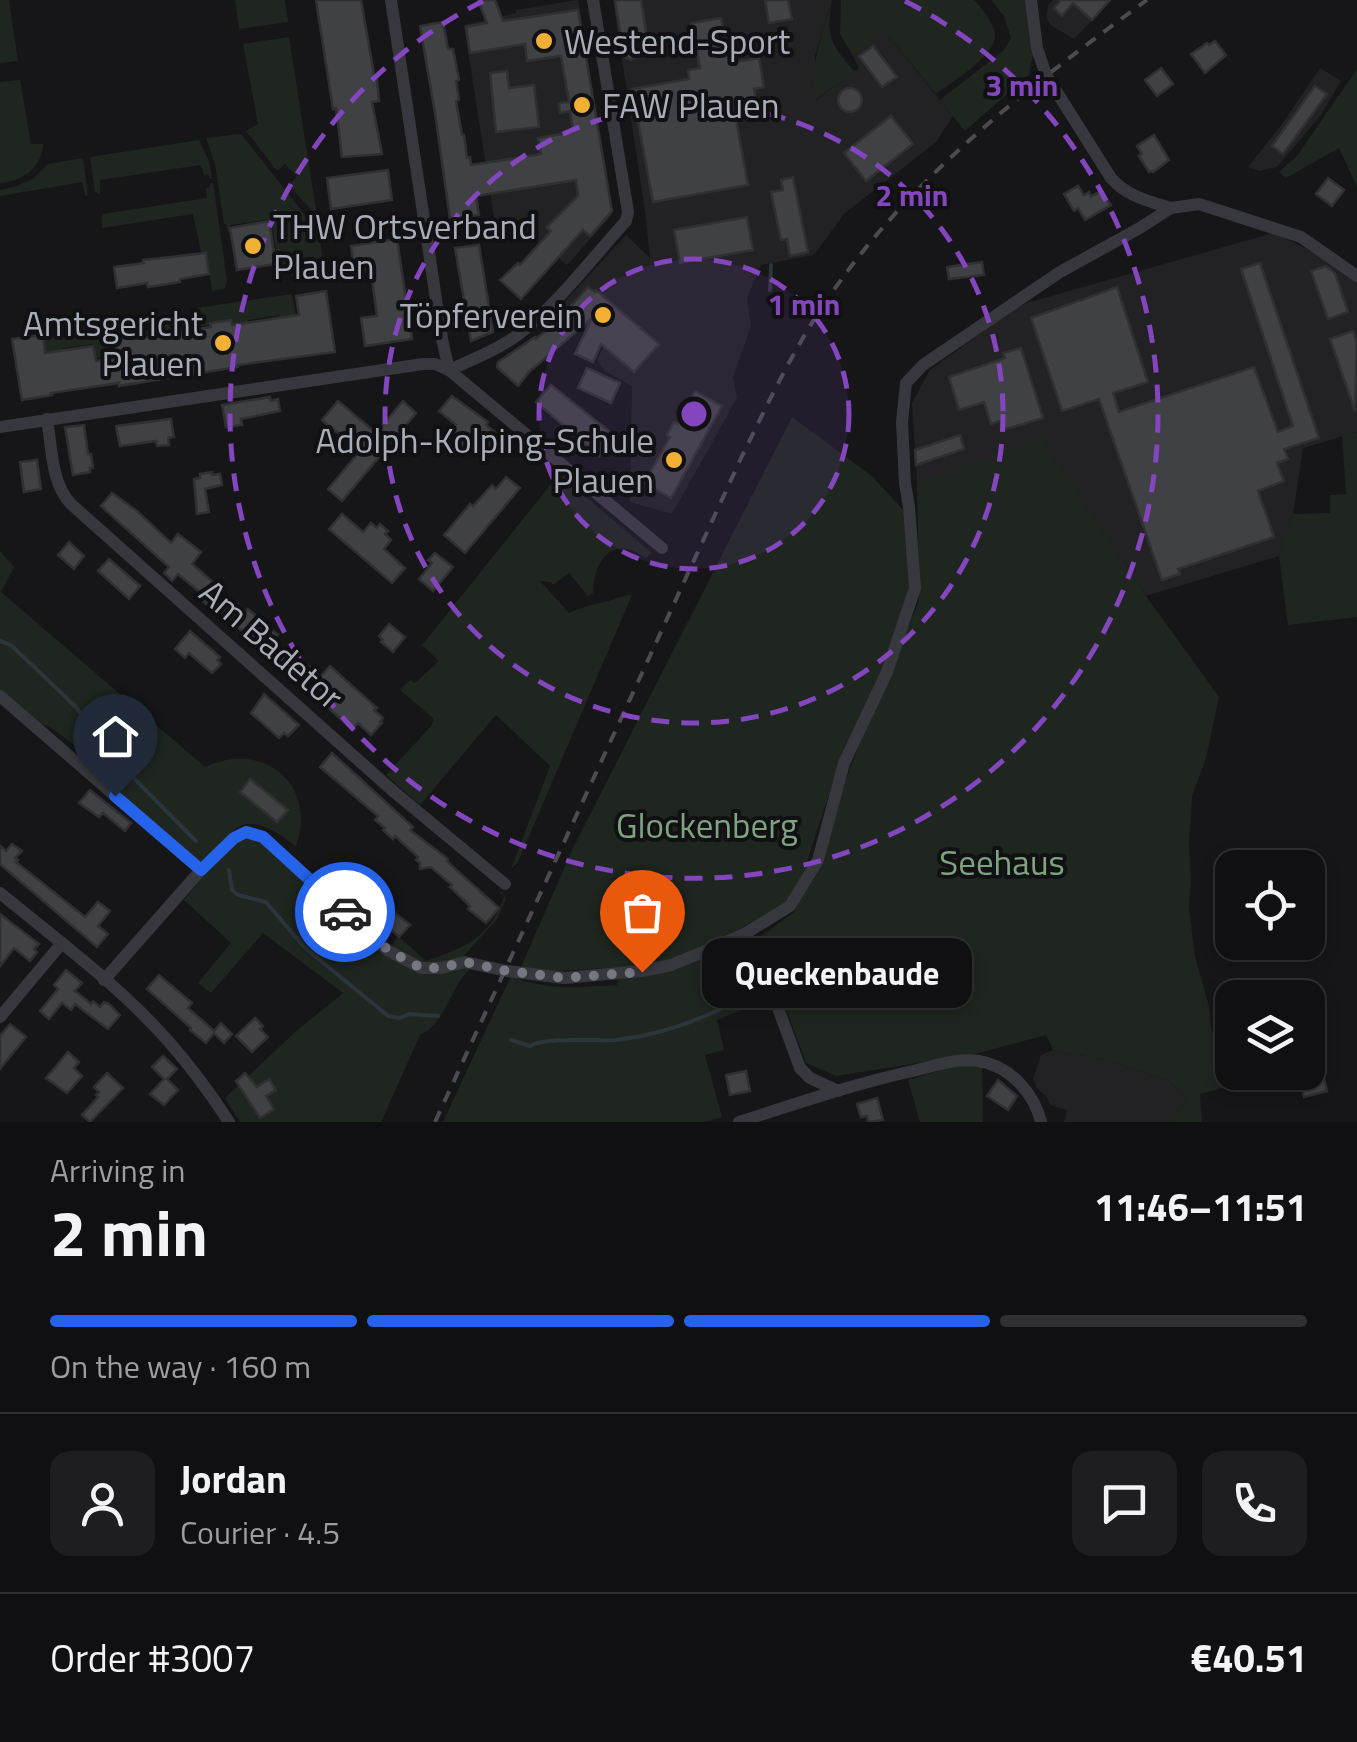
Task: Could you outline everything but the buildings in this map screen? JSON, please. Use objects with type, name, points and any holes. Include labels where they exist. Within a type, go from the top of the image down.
[{"type":"street","points":[[391,0],[450,370]]},
{"type":"street","points":[[450,370],[517,335],[626,221],[628,212],[593,0]]},
{"type":"street","points":[[1031,0],[1037,48],[1046,74],[1111,178],[1122,190],[1138,198],[1171,208]]},
{"type":"street","points":[[104,980],[201,870],[234,838],[246,832],[263,837],[388,950],[421,968],[465,962],[564,978],[642,972],[746,933],[790,906],[818,860],[844,763],[887,672],[915,588],[904,483],[902,422],[906,383],[923,365],[1060,272],[1171,208],[1199,204],[1301,238],[1357,276]]},
{"type":"street","points":[[0,427],[434,364],[450,370],[662,548]]},
{"type":"street","name":"Am Badetor","points":[[47,419],[57,483],[63,496],[393,791],[504,884]]},
{"type":"street","points":[[0,696],[201,870]]},
{"type":"street","points":[[0,893],[104,980],[168,1041],[230,1122]]},
{"type":"street","points":[[746,933],[800,1068],[810,1078],[838,1091]]},
{"type":"street","points":[[0,1018],[62,943]]},
{"type":"street","points":[[739,1122],[950,1062],[982,1061],[1016,1078],[1037,1105],[1041,1122]]},
{"type":"shaded area","points":[[578,0],[612,211],[567,265],[536,239],[505,223],[495,224],[464,25],[516,10]]},
{"type":"shaded area","points":[[613,0],[832,0],[815,56],[816,100],[859,68],[854,58],[871,45],[867,39],[883,29],[953,116],[936,142],[844,214],[814,255],[761,265],[747,298],[751,326],[733,377],[737,398],[672,514],[630,502],[632,386],[605,371],[597,360],[606,342],[589,329],[577,332],[554,313],[626,235],[650,258]]},
{"type":"shaded area","points":[[1053,0],[1111,0],[1074,39],[1046,18]]},
{"type":"shaded area","points":[[1320,68],[1341,81],[1321,115],[1277,167],[1259,171],[1248,167],[1282,124]]},
{"type":"shaded area","points":[[1273,233],[1318,254],[1357,282],[1357,432],[1303,448],[1293,514],[1279,556],[1146,596],[1041,440],[917,484],[912,403],[930,370],[1020,305]]},
{"type":"shaded area","points":[[1053,1050],[1106,1060],[1167,1080],[1188,1098],[1170,1122],[1064,1122],[1067,1110],[1050,1105],[1033,1079],[1041,1055]]},
{"type":"green space","points":[[0,0],[9,0],[18,61],[0,63]]},
{"type":"green space","points":[[235,0],[285,0],[288,22],[239,29]]},
{"type":"green space","points":[[841,0],[974,0],[992,25],[994,42],[972,67],[936,94],[883,29],[868,39],[872,45],[854,58],[840,34]]},
{"type":"green space","points":[[991,0],[1026,0],[1033,44],[1030,74],[965,131],[940,100],[1004,50],[1011,38],[1004,16]]},
{"type":"green space","points":[[832,2],[832,40],[855,72],[815,100],[815,63]]},
{"type":"green space","points":[[289,37],[317,216],[289,186],[297,176],[285,164],[277,171],[246,131],[258,124],[243,44]]},
{"type":"green space","points":[[1357,69],[1357,187],[1339,148],[1286,178],[1279,172],[1297,156]]},
{"type":"green space","points":[[20,80],[31,144],[43,144],[42,152],[30,171],[0,183],[0,82]]},
{"type":"green space","points":[[238,134],[305,215],[319,225],[323,267],[315,273],[292,277],[289,264],[278,264],[271,219],[230,225],[228,233],[206,138]]},
{"type":"green space","points":[[199,140],[209,161],[210,179],[201,165],[100,180],[100,194],[95,192],[90,157]]},
{"type":"green space","points":[[83,158],[88,196],[82,182],[0,196],[0,190],[33,179],[48,164]]},
{"type":"green space","points":[[210,183],[227,280],[225,288],[212,291],[207,252],[201,252],[193,214],[102,228],[102,214],[207,198]]},
{"type":"green space","points":[[292,294],[298,328],[283,329],[279,315],[248,320],[250,335],[235,337],[231,319],[209,325],[134,336],[123,334],[121,319],[132,318],[136,332],[158,330],[156,315],[167,313],[170,329],[197,325],[196,308]]},
{"type":"green space","points":[[116,320],[118,336],[111,338],[113,356],[96,358],[93,344],[63,348],[64,362],[48,364],[42,331]]},
{"type":"green space","name":"Glockenberg","points":[[792,417],[872,476],[905,512],[910,588],[885,666],[835,776],[803,874],[786,904],[667,964],[543,972],[521,967],[573,848]]},
{"type":"green space","points":[[1357,432],[1357,617],[1288,625],[1279,556],[1293,514],[1330,513],[1330,495],[1346,494],[1342,436]]},
{"type":"green space","name":"Seehaus","points":[[1041,439],[1219,697],[1206,758],[1192,796],[1189,844],[1189,908],[1195,957],[1215,1041],[1216,1090],[1200,1094],[1202,1122],[1170,1122],[1188,1098],[1167,1080],[1106,1060],[1053,1050],[1046,1035],[975,1054],[836,1076],[806,1063],[760,937],[794,912],[812,877],[850,768],[919,601],[917,484]]},
{"type":"green space","points":[[559,474],[652,553],[646,558],[624,549],[607,554],[597,570],[593,593],[588,596],[569,573],[553,585],[540,581],[569,613],[632,595],[518,862],[511,869],[550,766],[496,715],[420,805],[386,775],[434,719],[400,690],[410,680],[415,683],[439,661],[422,645]]},
{"type":"green space","points":[[0,551],[14,567],[1,592],[205,767],[246,759],[280,773],[292,786],[299,803],[301,823],[296,846],[265,827],[247,824],[239,826],[200,862],[131,803],[80,750],[51,727],[37,723],[0,690]]},
{"type":"green space","points":[[241,838],[266,845],[409,967],[475,966],[466,973],[437,1021],[420,1035],[381,1122],[240,1122],[225,1098],[343,993],[263,933],[211,993],[198,983],[231,943],[184,900]]},
{"type":"green space","points":[[502,892],[506,899],[497,919],[461,959],[425,965],[394,950],[392,945],[398,936],[426,961],[464,946],[491,922],[504,896]]},
{"type":"green space","points":[[726,948],[748,962],[762,1002],[717,1020],[724,1050],[705,1055],[722,1117],[705,1122],[443,1122],[511,976],[550,986],[617,985],[626,976]]},
{"type":"green space","points":[[958,1065],[982,1067],[983,1122],[920,1122],[908,1080]]},
{"type":"waterway","points":[[770,290],[771,265]]},
{"type":"waterway","points":[[0,641],[11,645],[77,708],[98,742],[196,841]]},
{"type":"waterway","points":[[229,870],[232,890],[266,902],[304,947],[388,1016],[438,1016]]},
{"type":"waterway","points":[[511,1040],[530,1046],[557,1040],[630,1038],[741,1003]]},
{"type":"railway","points":[[435,1122],[743,454],[818,313],[864,250],[937,171],[1018,99],[1147,0]]},
{"type":"way so far","points":[[345,912],[388,950],[421,968],[465,962],[564,978],[642,972]]},
{"type":"place","name":"Westend-Sport","points":[[544,41]]},
{"type":"place","name":"FAW Plauen","points":[[582,105]]},
{"type":"place","name":"THW Ortsverband Plauen","points":[[253,246]]},
{"type":"place","name":"Töpferverein","points":[[603,315]]},
{"type":"place","name":"Amtsgericht Plauen","points":[[223,343]]},
{"type":"place","name":"Adolph-Kolping-Schule Plauen","points":[[674,460]]},
{"type":"place","name":"Queckenbaude","points":[[642,972]]},
{"type":"route","points":[[115,796],[201,870],[234,838],[246,832],[263,837],[345,912]]}]
